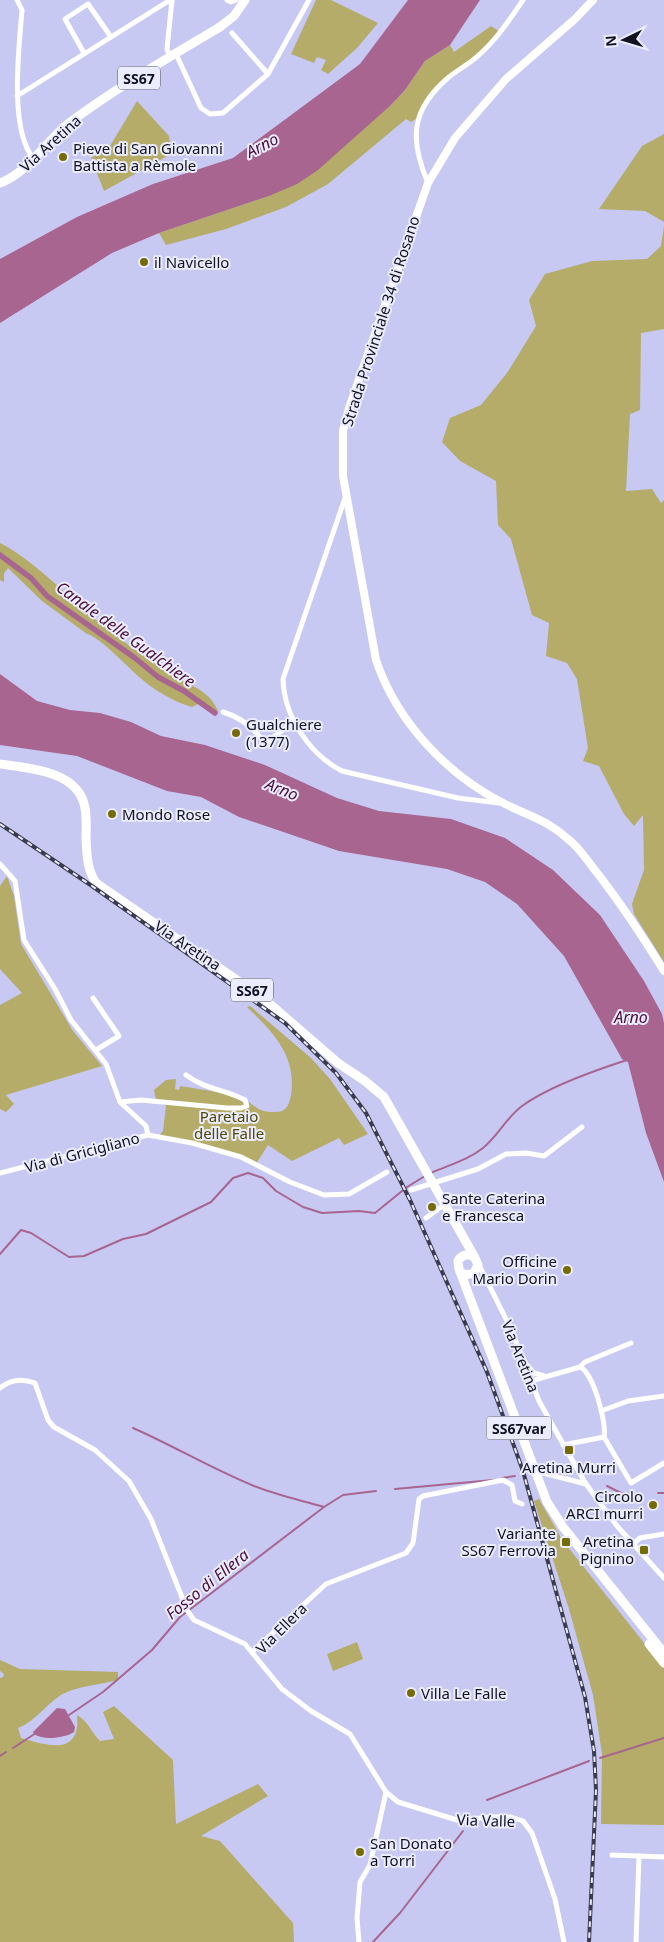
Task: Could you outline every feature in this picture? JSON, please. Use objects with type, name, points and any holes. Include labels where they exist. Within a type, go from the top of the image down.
[{"type":"main road","name":"Via Aretina","points":[[0,183],[8,180],[33,158],[50,139],[76,118],[234,16],[245,0]]},
{"type":"main road","name":"Strada Provinciale 34 di Rosano","points":[[593,0],[575,19],[506,79],[455,138],[428,183],[349,408],[342,452],[346,495],[376,660],[382,679],[398,707],[426,744],[457,774],[505,804],[539,818],[570,840],[630,915],[664,971]]},
{"type":"main road","name":"Via Aretina","points":[[0,764],[34,769],[61,778],[74,786],[85,808],[87,859],[90,873],[96,883],[256,992],[290,1019],[338,1063],[384,1097],[420,1158],[430,1185],[443,1200],[476,1259]]},
{"type":"main road","points":[[461,1258],[466,1255],[476,1259],[477,1269],[472,1274],[460,1272],[458,1265],[464,1238]]},
{"type":"main road","name":"SS67var","points":[[460,1272],[540,1484],[578,1551],[664,1663]]},
{"type":"main road","name":"SS67var","points":[[468,1297],[468,1283],[472,1274]]},
{"type":"main road","name":"SS67var","points":[[563,1527],[664,1653]]},
{"type":"street","points":[[17,0],[22,10],[18,96],[20,126],[28,151],[33,158]]},
{"type":"street","points":[[84,53],[64,19],[94,0]]},
{"type":"street","points":[[227,0],[231,2],[236,0]]},
{"type":"street","points":[[18,96],[84,53],[167,2],[172,1],[167,48],[201,108],[210,114],[223,113],[268,74],[309,0]]},
{"type":"street","points":[[428,183],[421,167],[417,148],[415,130],[417,118],[433,94],[448,78],[480,54],[500,32],[523,0]]},
{"type":"street","points":[[88,4],[110,37]]},
{"type":"street","points":[[232,33],[268,74]]},
{"type":"street","points":[[346,495],[283,679],[283,692],[294,722],[323,758],[342,771],[458,798],[505,804]]},
{"type":"street","points":[[223,712],[236,716],[258,733],[264,742],[294,722]]},
{"type":"street","points":[[0,864],[15,881],[24,940],[55,989],[71,1020],[106,1064],[120,1102],[146,1126],[148,1135]]},
{"type":"street","points":[[94,998],[119,1036],[96,1050]]},
{"type":"street","points":[[120,1102],[141,1100],[227,1108],[247,1106],[246,1100],[238,1096],[211,1090],[196,1083],[186,1075]]},
{"type":"street","points":[[411,1190],[478,1169],[506,1154],[526,1153],[544,1156],[582,1127]]},
{"type":"street","name":"Via di Gricigliano","points":[[0,1173],[148,1135],[192,1143],[242,1157],[290,1182],[324,1195],[349,1194],[387,1172]]},
{"type":"street","points":[[426,1218],[443,1200]]},
{"type":"street","name":"Via Aretina","points":[[476,1259],[487,1277],[531,1382],[563,1445],[586,1484],[633,1544],[664,1578]]},
{"type":"street","points":[[472,1274],[483,1273],[487,1277]]},
{"type":"street","points":[[531,1382],[544,1376],[580,1367],[585,1362],[631,1343]]},
{"type":"street","points":[[523,1360],[534,1373],[544,1376]]},
{"type":"street","points":[[580,1367],[589,1373],[606,1430],[604,1437],[631,1483],[664,1463]]},
{"type":"street","points":[[0,1388],[14,1380],[27,1380],[36,1383],[48,1420],[54,1427],[95,1450],[129,1481],[151,1519],[188,1612],[202,1626],[235,1638],[252,1652]]},
{"type":"street","points":[[601,1411],[628,1401],[664,1396]]},
{"type":"street","points":[[563,1445],[604,1437]]},
{"type":"street","points":[[543,1473],[586,1484]]},
{"type":"street","name":"Via Ellera","points":[[386,1792],[350,1734],[311,1710],[282,1689],[252,1652],[326,1584],[406,1553],[413,1543],[419,1499],[424,1496],[503,1480],[512,1485],[515,1501],[522,1504]]},
{"type":"street","points":[[633,1544],[640,1538],[664,1534]]},
{"type":"street","points":[[359,1942],[357,1918],[360,1882],[370,1865],[386,1792]]},
{"type":"street","name":"Via Valle","points":[[386,1792],[404,1805],[457,1820],[512,1817],[523,1821],[532,1833],[555,1899],[564,1942]]},
{"type":"street","points":[[612,1855],[664,1857]]},
{"type":"street","points":[[636,1942],[639,1856]]},
{"type":"green space","points":[[316,0],[331,0],[378,23],[357,48],[328,74],[321,70],[326,60],[317,57],[314,63],[291,54]]},
{"type":"green space","points":[[491,26],[500,32],[480,54],[448,78],[433,94],[417,118],[411,122],[406,119],[328,184],[286,207],[226,229],[166,245],[159,233],[269,196],[359,132],[391,105],[405,90],[425,61],[450,45],[454,52]]},
{"type":"green space","points":[[137,101],[169,136],[171,154],[104,191],[91,158],[110,146]]},
{"type":"green space","points":[[664,134],[664,222],[645,211],[599,209],[642,146]]},
{"type":"green space","points":[[664,226],[664,329],[641,333],[640,410],[630,414],[626,491],[652,489],[661,503],[664,500],[664,962],[634,914],[632,904],[644,870],[643,815],[634,826],[624,814],[599,766],[583,761],[588,748],[577,679],[567,663],[546,656],[549,623],[532,615],[511,539],[498,525],[496,481],[460,461],[442,442],[450,418],[481,405],[507,373],[536,326],[529,300],[545,274],[592,261],[647,259],[661,246]]},
{"type":"green space","points":[[0,543],[39,570],[116,636],[173,676],[202,691],[214,703],[218,711],[215,713],[200,703],[192,707],[185,705],[156,690],[98,640],[42,601],[8,568],[4,573],[4,582],[0,580]]},
{"type":"green space","points":[[7,876],[14,896],[21,944],[73,1031],[102,1066],[6,1095],[14,1104],[6,1112],[0,1109],[0,1005],[22,993],[0,969],[0,886]]},
{"type":"green space","name":"Paretaio delle Falle","points":[[250,1006],[311,1058],[330,1079],[368,1134],[344,1145],[339,1138],[292,1161],[268,1145],[256,1164],[241,1157],[158,1137],[163,1131],[166,1106],[156,1100],[154,1090],[166,1080],[176,1079],[175,1089],[179,1090],[180,1086],[232,1095],[269,1112],[279,1112],[286,1108],[291,1095],[292,1081],[287,1057],[266,1026],[247,1007]]},
{"type":"green space","points":[[539,1499],[563,1541],[664,1668],[664,1825],[601,1824],[602,1754],[593,1695],[569,1609],[534,1501]]},
{"type":"green space","points":[[357,1642],[363,1659],[333,1671],[327,1654]]},
{"type":"green space","points":[[0,1660],[20,1669],[118,1672],[118,1680],[81,1688],[61,1695],[30,1721],[18,1728],[21,1738],[42,1744],[61,1745],[74,1737],[77,1728],[77,1715],[100,1741],[114,1739],[103,1712],[114,1706],[173,1760],[176,1824],[258,1784],[268,1796],[201,1836],[220,1841],[293,1923],[294,1942],[0,1942],[0,1678],[4,1674],[0,1671]]},
{"type":"water","name":"Arno","points":[[408,0],[480,0],[450,45],[425,61],[405,90],[391,105],[318,170],[297,184],[269,196],[159,233],[112,253],[0,323],[0,259],[77,217],[153,184],[233,158],[360,64]]},
{"type":"water","name":"Arno","points":[[0,674],[37,701],[70,710],[100,713],[131,722],[161,736],[205,745],[265,765],[337,798],[379,811],[451,819],[505,838],[553,870],[600,915],[644,981],[662,1014],[664,1023],[664,1182],[646,1133],[628,1062],[622,1059],[564,956],[517,904],[485,882],[447,869],[339,851],[239,817],[201,797],[167,791],[77,756],[0,745]]},
{"type":"water","points":[[57,1708],[65,1709],[75,1727],[74,1732],[54,1738],[34,1734],[33,1732]]},
{"type":"waterway","name":"Canale delle Gualchiere","points":[[0,555],[31,578],[47,596],[135,658],[158,677],[184,691],[215,713]]},
{"type":"waterway","points":[[431,1173],[465,1159],[483,1148],[516,1111],[545,1092],[627,1060]]},
{"type":"waterway","points":[[0,1254],[21,1230],[31,1233],[69,1257],[84,1256],[123,1239],[146,1234],[211,1202],[233,1178],[248,1173],[263,1178],[276,1191],[303,1207],[322,1213],[359,1211],[375,1213],[407,1187],[425,1176]]},
{"type":"waterway","points":[[133,1428],[254,1486],[324,1507]]},
{"type":"waterway","name":"Fosso di Ellera","points":[[544,1471],[562,1475]]},
{"type":"waterway","name":"Fosso di Ellera","points":[[502,1478],[515,1476]]},
{"type":"waterway","name":"Fosso di Ellera","points":[[395,1489],[493,1480]]},
{"type":"waterway","name":"Fosso di Ellera","points":[[607,1486],[621,1493],[634,1494]]},
{"type":"waterway","name":"Fosso di Ellera","points":[[69,1715],[103,1692],[152,1650],[180,1617],[324,1507],[343,1495],[376,1491]]},
{"type":"waterway","name":"Fosso di Ellera","points":[[658,1493],[664,1493]]},
{"type":"waterway","name":"Fosso di Ellera","points":[[13,1748],[36,1733]]},
{"type":"waterway","points":[[600,1758],[664,1738]]},
{"type":"waterway","name":"Fosso di Ellera","points":[[0,1756],[6,1752]]},
{"type":"waterway","points":[[487,1800],[589,1761]]},
{"type":"waterway","points":[[373,1942],[400,1913],[463,1831]]},
{"type":"railway","points":[[0,824],[92,886],[285,1023],[336,1073],[366,1113],[410,1200],[487,1372],[523,1471],[585,1697],[594,1751],[596,1790],[589,1942]]},
{"type":"place","name":"Pieve di San Giovanni Battista a Rèmole","points":[[63,157]]},
{"type":"place","name":"il Navicello","points":[[144,262]]},
{"type":"place","name":"Gualchiere (1377)","points":[[236,733]]},
{"type":"place","name":"Mondo Rose","points":[[112,814]]},
{"type":"place","name":"Sante Caterina e Francesca","points":[[432,1207]]},
{"type":"place","name":"Officine Mario Dorin","points":[[567,1270]]},
{"type":"place","name":"Aretina Murri","points":[[569,1450]]},
{"type":"place","name":"Circolo ARCI murri","points":[[653,1505]]},
{"type":"place","name":"Variante SS67 Ferrovia","points":[[566,1542]]},
{"type":"place","name":"Aretina Pignino","points":[[644,1550]]},
{"type":"place","name":"Villa Le Falle","points":[[411,1693]]},
{"type":"place","name":"San Donato a Torri","points":[[360,1852]]}]
